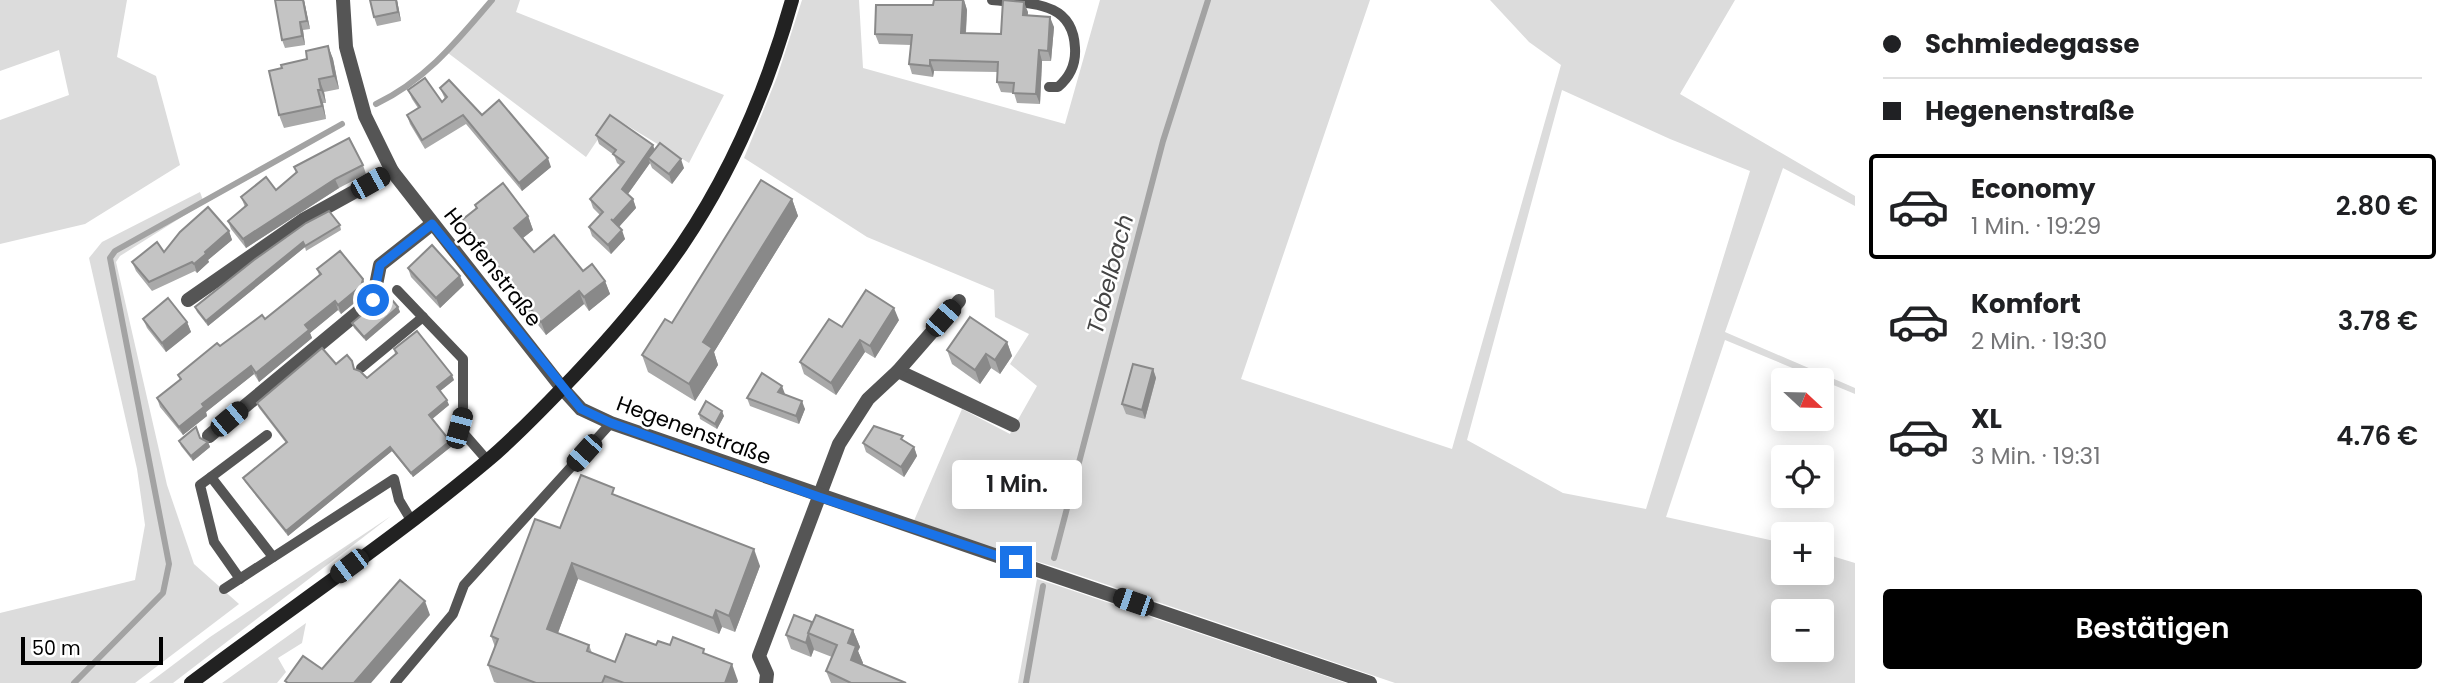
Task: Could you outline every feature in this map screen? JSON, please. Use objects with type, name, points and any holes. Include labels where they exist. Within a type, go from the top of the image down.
[{"type":"main road","points":[[191,683],[411,520],[487,460],[562,388],[639,302],[696,224],[753,114],[792,0]]},
{"type":"street","name":"Hopfenstraße","points":[[343,0],[346,47],[365,116],[392,171],[562,388]]},
{"type":"street","points":[[188,300],[303,220],[392,171]]},
{"type":"street","points":[[209,436],[373,300],[380,265],[432,224]]},
{"type":"street","points":[[765,683],[767,674],[759,656],[839,444],[868,399],[898,371],[959,301]]},
{"type":"street","points":[[898,371],[1013,425]]},
{"type":"street","name":"Hegenenstraße","points":[[562,388],[581,409],[611,423],[819,497],[1370,683]]},
{"type":"lane","points":[[992,0],[1055,8],[1066,17],[1073,30],[1073,66],[1068,79],[1058,87],[1049,87]]},
{"type":"lane","points":[[397,290],[463,359],[463,414],[459,428],[487,460]]},
{"type":"lane","points":[[361,368],[423,317]]},
{"type":"lane","points":[[395,683],[453,614],[464,585],[611,423]]},
{"type":"lane","points":[[240,579],[214,542],[200,485],[267,435]]},
{"type":"lane","points":[[211,477],[273,557]]},
{"type":"lane","points":[[224,589],[394,479],[400,500],[411,520]]},
{"type":"shaded area","points":[[0,0],[127,0],[117,57],[156,76],[180,165],[85,224],[0,244],[0,120],[69,95],[59,50],[0,71]]},
{"type":"shaded area","points":[[495,0],[520,0],[516,12],[724,95],[689,163],[613,117],[586,157],[448,53]]},
{"type":"shaded area","points":[[802,0],[859,0],[863,68],[1065,124],[1100,0],[1370,0],[1241,379],[1452,449],[1561,65],[1529,42],[1490,0],[1735,0],[1680,94],[1855,196],[1855,206],[1783,168],[1725,332],[1809,368],[1792,368],[1725,340],[1666,517],[1771,540],[1771,585],[1834,585],[1834,557],[1855,563],[1855,683],[1395,683],[1055,567],[913,523],[962,409],[1010,434],[1037,386],[1010,364],[1029,334],[995,317],[994,290],[867,237],[744,158],[777,77]],"holes":[[[1562,90],[1670,139],[1750,171],[1646,509],[1563,493],[1467,440]]]},
{"type":"shaded area","points":[[200,192],[204,203],[120,256],[116,262],[167,485],[194,564],[239,604],[135,683],[0,683],[0,613],[135,580],[145,525],[137,469],[89,258],[102,242]]},
{"type":"shaded area","points":[[1834,379],[1855,388],[1855,394],[1834,385]]},
{"type":"shaded area","points":[[391,516],[173,683],[149,683],[210,637]]},
{"type":"shaded area","points":[[1037,579],[1056,585],[1346,683],[1018,683]]},
{"type":"shaded area","points":[[306,623],[302,643],[278,658],[286,672],[277,683],[222,683]]},
{"type":"building","points":[[275,0],[303,0],[307,21],[300,22],[302,36],[282,40]]},
{"type":"building","points":[[370,0],[396,0],[398,12],[374,17]]},
{"type":"building","points":[[934,0],[963,0],[961,33],[1001,34],[1003,0],[1024,2],[1023,15],[1050,17],[1048,51],[1039,50],[1036,94],[1013,93],[1014,83],[997,82],[998,62],[930,60],[930,66],[909,64],[912,35],[875,34],[876,5],[933,5]]},
{"type":"building","points":[[328,46],[334,76],[319,79],[321,90],[318,90],[322,106],[279,115],[269,71],[282,68],[281,65],[307,59],[306,51]]},
{"type":"building","points":[[425,78],[442,102],[447,97],[440,88],[449,80],[482,115],[499,100],[548,158],[519,183],[463,115],[422,140],[407,115],[420,107],[408,90]]},
{"type":"building","points":[[610,115],[653,145],[622,189],[633,199],[613,221],[622,230],[608,245],[589,227],[603,212],[590,199],[624,162],[613,154],[616,150],[596,135]]},
{"type":"building","points":[[349,138],[363,165],[335,179],[243,239],[228,221],[247,205],[241,197],[266,177],[276,190],[297,172],[294,167]]},
{"type":"building","points":[[660,143],[681,159],[669,174],[648,158]]},
{"type":"building","points":[[761,180],[792,199],[703,342],[712,348],[689,384],[642,355],[665,319],[672,323]]},
{"type":"building","points":[[503,183],[528,216],[514,228],[534,252],[554,235],[583,271],[592,264],[605,281],[584,297],[579,291],[541,322],[462,220],[477,208],[475,205]]},
{"type":"building","points":[[208,207],[229,231],[194,264],[192,262],[149,282],[132,262],[157,242],[164,252],[180,232]]},
{"type":"building","points":[[329,211],[340,225],[305,246],[303,242],[206,321],[195,307],[254,260],[306,223]]},
{"type":"building","points":[[432,245],[460,276],[436,298],[408,268]]},
{"type":"building","points":[[340,251],[363,279],[361,286],[338,305],[335,301],[305,325],[309,330],[256,373],[251,366],[202,404],[204,407],[179,427],[157,398],[181,379],[178,375],[217,343],[220,346],[262,315],[265,319],[321,274],[317,269]]},
{"type":"building","points":[[866,290],[894,308],[870,346],[860,340],[831,383],[800,362],[829,319],[842,327]]},
{"type":"building","points":[[387,294],[398,307],[364,337],[352,323]]},
{"type":"building","points":[[168,298],[187,322],[162,343],[143,319]]},
{"type":"building","points":[[970,317],[1007,342],[995,360],[986,354],[975,370],[947,350]]},
{"type":"building","points":[[417,331],[452,375],[437,387],[447,400],[429,415],[450,441],[411,473],[390,447],[286,531],[243,478],[287,442],[257,403],[322,348],[336,364],[347,355],[354,369],[367,378],[397,353],[394,349]]},
{"type":"building","points":[[1133,364],[1153,369],[1142,410],[1122,404]]},
{"type":"building","points":[[762,373],[782,386],[778,392],[802,401],[796,416],[747,398]]},
{"type":"building","points":[[706,401],[722,411],[715,424],[699,414]]},
{"type":"building","points":[[874,426],[903,436],[901,439],[914,447],[901,467],[863,443]]},
{"type":"building","points":[[196,427],[200,438],[208,442],[191,456],[179,441]]},
{"type":"building","points":[[581,475],[614,488],[612,494],[754,549],[729,616],[716,610],[713,618],[572,563],[547,629],[589,645],[587,651],[615,662],[626,634],[656,645],[658,641],[670,645],[673,637],[732,664],[725,683],[624,683],[605,676],[602,683],[536,683],[488,665],[498,639],[491,636],[535,519],[560,528]]},
{"type":"building","points":[[400,580],[425,601],[354,683],[285,681],[303,656],[322,669]]},
{"type":"building","points":[[794,615],[812,622],[806,643],[786,635]]},
{"type":"building","points":[[816,615],[853,630],[848,643],[856,646],[851,660],[906,683],[851,683],[826,671],[837,645],[808,633]]},
{"type":"waterway","points":[[376,104],[410,83],[440,58],[492,0]]},
{"type":"waterway","name":"Tobelbach","points":[[1054,558],[1163,141],[1208,0]]},
{"type":"waterway","points":[[74,683],[163,593],[169,564],[110,258],[115,251],[342,124]]},
{"type":"waterway","name":"Tobelbach","points":[[1026,683],[1043,586]]},
{"type":"route","points":[[373,300],[380,265],[432,224],[581,409],[611,423],[819,497],[1016,562]]}]
